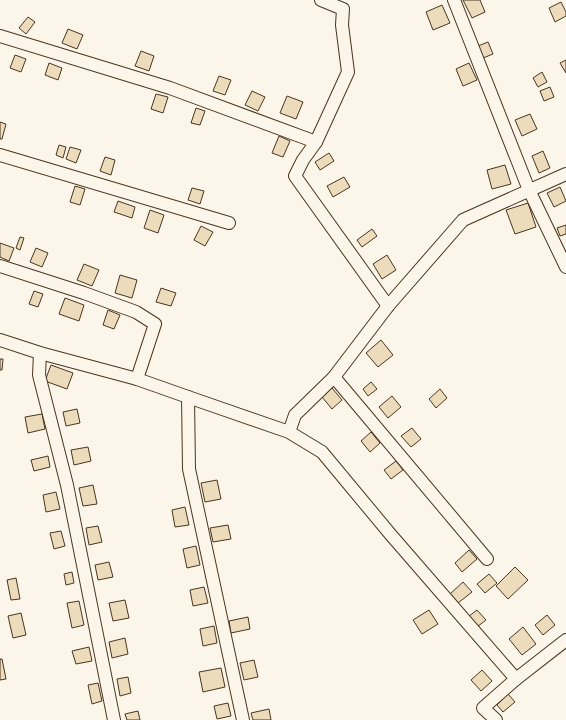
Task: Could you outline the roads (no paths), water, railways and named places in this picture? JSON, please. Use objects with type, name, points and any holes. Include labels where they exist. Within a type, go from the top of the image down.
[{"type":"street","points":[[321,0],[343,9],[342,25],[348,72],[316,142],[303,160],[295,176],[388,306]]},
{"type":"street","points":[[454,0],[529,190],[566,267]]},
{"type":"street","points":[[0,36],[170,88],[316,142]]},
{"type":"street","points":[[0,155],[229,223]]},
{"type":"street","points":[[289,432],[295,415],[334,377],[388,306],[463,220],[566,174]]},
{"type":"street","points":[[0,266],[84,293],[136,312],[155,324],[137,380]]},
{"type":"street","points":[[0,340],[40,353],[137,380],[289,432],[322,452],[391,535],[516,679]]},
{"type":"street","points":[[40,353],[39,375],[67,485],[114,720]]},
{"type":"street","points":[[334,377],[487,559]]},
{"type":"street","points":[[188,397],[190,469],[243,720]]},
{"type":"street","points":[[496,720],[483,708],[516,679],[566,640]]}]
